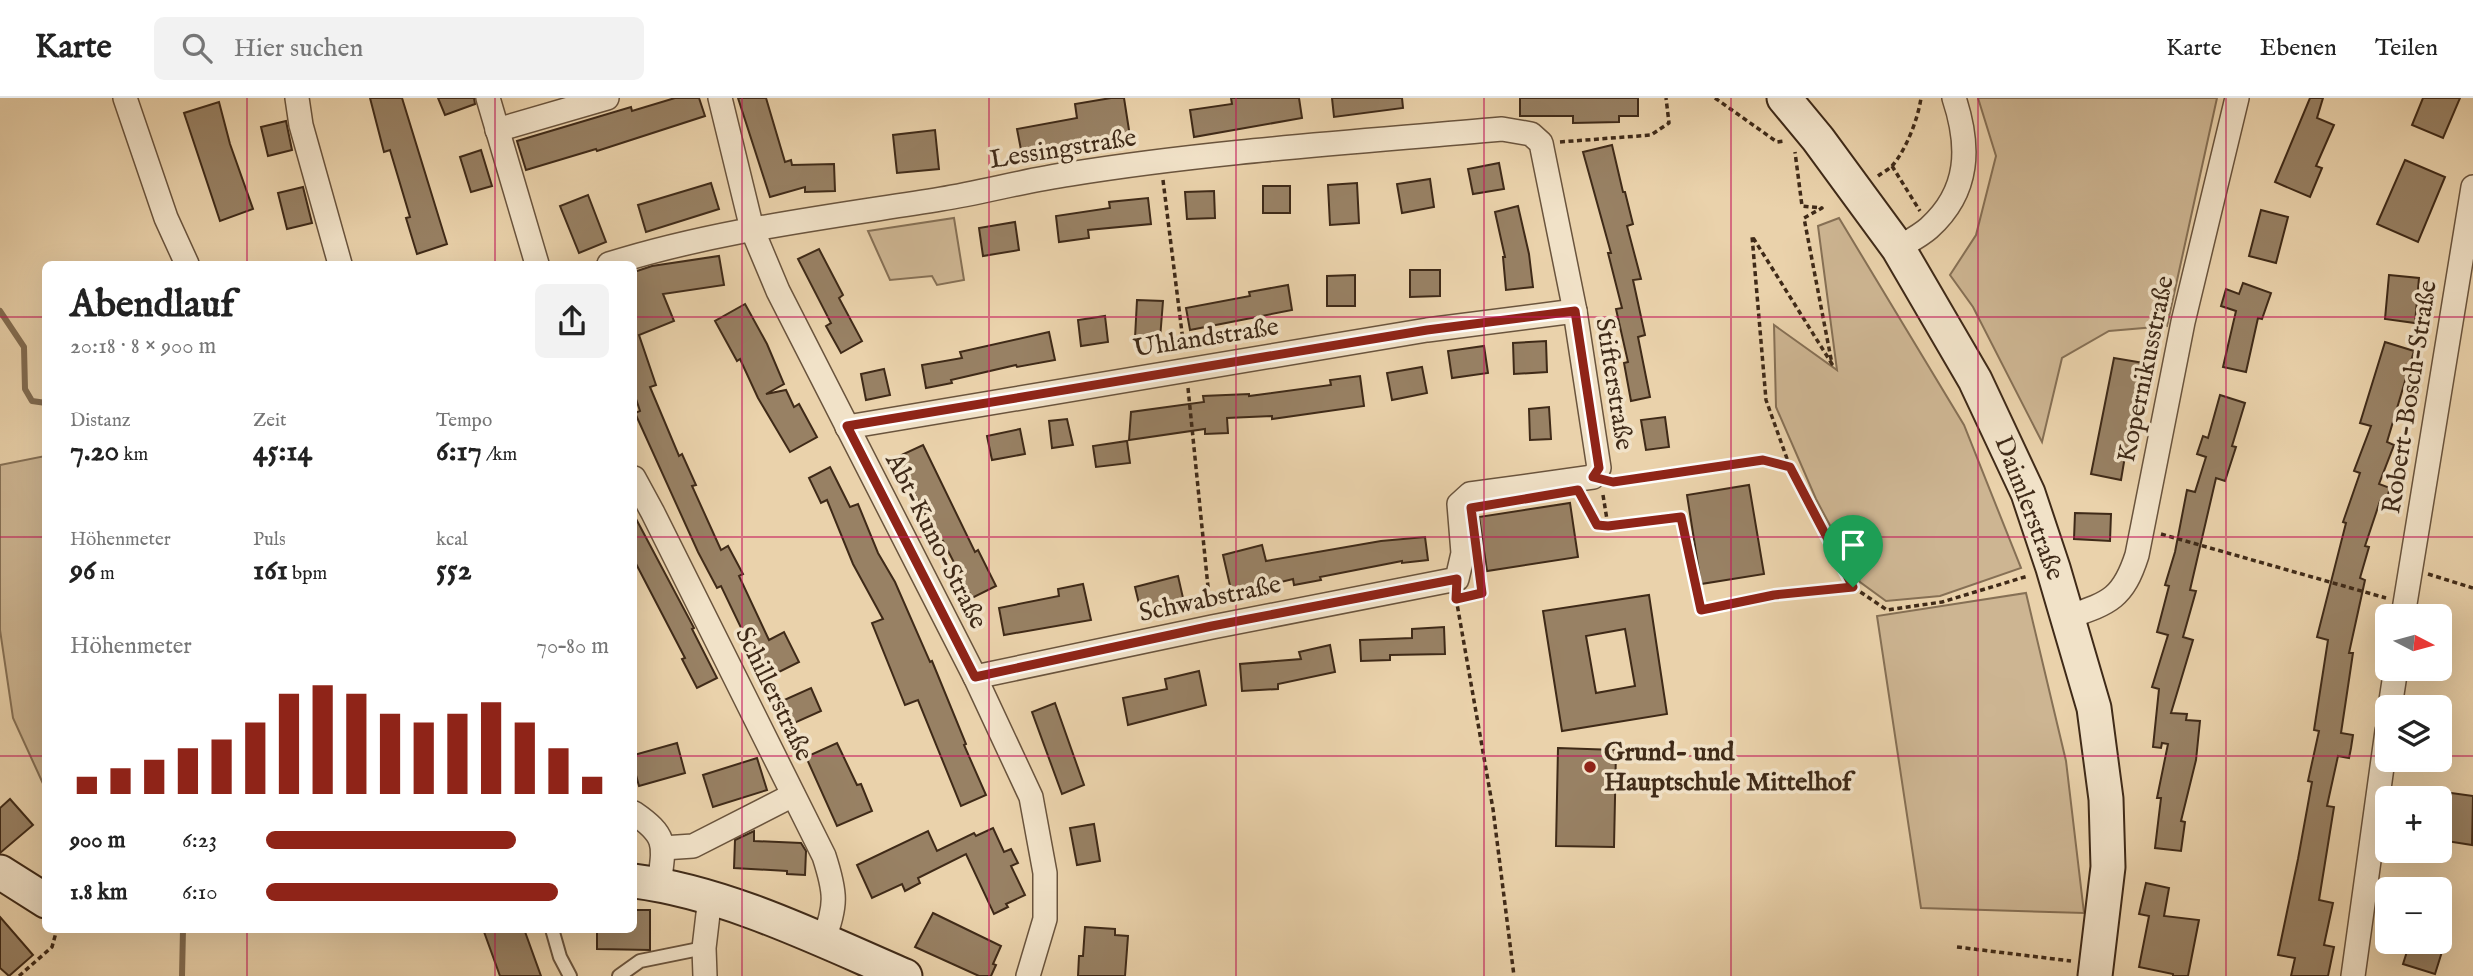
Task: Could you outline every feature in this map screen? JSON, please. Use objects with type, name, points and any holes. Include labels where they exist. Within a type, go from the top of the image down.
[{"type":"main road","name":"Daimlerstraße","points":[[1784,98],[1818,139],[1898,248],[1975,380],[2028,492],[2094,708],[2106,799],[2108,867],[2095,972]]},
{"type":"main road","points":[[0,872],[42,898]]},
{"type":"main road","points":[[646,883],[710,897],[905,976]]},
{"type":"street","points":[[124,98],[166,218],[186,261]]},
{"type":"street","points":[[297,98],[300,125],[339,261]]},
{"type":"street","points":[[488,98],[536,261]]},
{"type":"street","points":[[497,130],[607,98]]},
{"type":"street","name":"Abt-Kuno-Straße","points":[[720,98],[752,229],[778,292],[975,677],[1031,797],[1045,873],[1045,919],[1028,976]]},
{"type":"street","points":[[1898,248],[1929,228],[1954,198],[1960,183],[1965,141],[1954,98]]},
{"type":"street","name":"Kopernikusstraße","points":[[2068,617],[2110,601],[2129,579],[2137,555],[2183,322],[2237,98]]},
{"type":"street","name":"Lessingstraße","points":[[619,261],[651,251],[752,229],[1069,174],[1161,162],[1502,129],[1536,139]]},
{"type":"street","name":"Stifterstraße","points":[[1463,587],[1459,503],[1470,494],[1591,484],[1599,468],[1575,311],[1536,139]]},
{"type":"street","name":"Robert-Bosch-Straße","points":[[2405,604],[2473,187]]},
{"type":"street","name":"Uhlandstraße","points":[[847,426],[1427,330],[1575,311]]},
{"type":"street","name":"Schillerstraße","points":[[637,484],[824,856],[832,883],[834,906],[823,941]]},
{"type":"street","name":"Schwabstraße","points":[[975,677],[1212,626],[1463,587]]},
{"type":"street","points":[[2353,976],[2381,772]]},
{"type":"street","points":[[663,848],[693,846],[793,795]]},
{"type":"street","points":[[637,815],[660,836],[663,848],[646,883]]},
{"type":"street","points":[[705,976],[704,948],[710,897]]},
{"type":"lane","points":[[553,933],[560,957],[570,976]]},
{"type":"lane","points":[[618,976],[640,961],[704,948]]},
{"type":"path","points":[[1536,139],[1651,135],[1669,123],[1666,98]]},
{"type":"path","points":[[1715,98],[1777,142],[1794,140],[1802,206],[1822,208],[1804,218],[1832,364],[1752,236],[1766,400],[1790,467],[1853,587],[1886,610],[1942,602],[2053,568]]},
{"type":"path","points":[[1878,176],[1892,166],[1918,117],[1920,98]]},
{"type":"path","points":[[1161,162],[1186,370],[1212,626]]},
{"type":"path","points":[[1892,166],[1912,195]]},
{"type":"path","points":[[1591,484],[1763,460],[1790,467]]},
{"type":"path","points":[[1591,484],[1608,526]]},
{"type":"path","points":[[1591,484],[1597,525],[1681,517],[1701,610],[1774,595],[1853,587]]},
{"type":"path","points":[[2142,528],[2385,604]]},
{"type":"path","points":[[2410,568],[2473,588]]},
{"type":"path","points":[[1479,569],[1482,593],[1463,587],[1456,599],[1493,809],[1514,976]]},
{"type":"path","points":[[19,976],[52,947],[56,933]]},
{"type":"path","points":[[1957,947],[2077,961],[2095,972]]},
{"type":"shaded area","points":[[1978,98],[2217,98],[2167,326],[2109,331],[2062,358],[2042,442],[1973,307],[1950,275],[1976,235],[1996,156]]},
{"type":"shaded area","points":[[954,218],[964,280],[937,285],[932,276],[890,280],[868,231]]},
{"type":"shaded area","points":[[1839,218],[1964,425],[2021,568],[1940,596],[1886,601],[1860,582],[1816,499],[1776,407],[1774,325],[1837,370],[1818,226]]},
{"type":"shaded area","points":[[42,457],[42,781],[13,718],[0,630],[0,465]]},
{"type":"shaded area","points":[[2026,593],[2066,761],[2084,913],[1921,908],[1877,616]]},
{"type":"building","points":[[370,98],[402,98],[447,244],[417,254],[406,218],[410,217],[390,150],[384,152]]},
{"type":"building","points":[[438,98],[474,98],[475,104],[445,115]]},
{"type":"building","points":[[675,98],[699,98],[705,116],[597,151],[596,149],[526,170],[517,141],[631,107],[632,111]]},
{"type":"building","points":[[738,98],[766,98],[785,162],[791,160],[792,165],[834,164],[835,191],[805,192],[805,187],[770,197]]},
{"type":"building","points":[[1124,98],[1131,143],[1083,151],[1082,145],[1022,155],[1017,129],[1077,118],[1075,104]]},
{"type":"building","points":[[1231,98],[1299,98],[1302,118],[1194,137],[1190,110],[1232,104]]},
{"type":"building","points":[[1332,98],[1402,98],[1403,108],[1334,117]]},
{"type":"building","points":[[1520,98],[1638,98],[1638,116],[1619,116],[1619,122],[1573,123],[1573,116],[1520,116]]},
{"type":"building","points":[[2310,98],[2323,98],[2317,118],[2334,125],[2316,166],[2322,168],[2310,197],[2275,182]]},
{"type":"building","points":[[2423,98],[2460,98],[2443,138],[2412,125]]},
{"type":"building","points":[[219,102],[230,144],[253,209],[220,221],[184,113]]},
{"type":"building","points":[[286,121],[292,150],[268,156],[261,127]]},
{"type":"building","points":[[935,130],[939,169],[897,173],[893,135]]},
{"type":"building","points":[[1612,145],[1633,224],[1627,226],[1641,279],[1633,280],[1645,335],[1638,337],[1650,397],[1631,401],[1624,363],[1628,362],[1616,309],[1622,308],[1608,253],[1611,253],[1583,152]]},
{"type":"building","points":[[481,150],[492,186],[471,192],[460,157]]},
{"type":"building","points":[[2405,160],[2445,177],[2418,242],[2377,224]]},
{"type":"building","points":[[1499,163],[1504,189],[1473,194],[1468,169]]},
{"type":"building","points":[[1430,179],[1434,207],[1402,213],[1397,184]]},
{"type":"building","points":[[711,183],[719,209],[646,232],[638,205]]},
{"type":"building","points":[[1357,183],[1359,223],[1330,225],[1328,185]]},
{"type":"building","points":[[1263,186],[1290,186],[1290,213],[1263,213]]},
{"type":"building","points":[[303,187],[312,223],[287,229],[278,193]]},
{"type":"building","points":[[1214,191],[1215,218],[1187,219],[1185,192]]},
{"type":"building","points":[[588,195],[606,242],[579,253],[560,206]]},
{"type":"building","points":[[1148,198],[1151,224],[1088,230],[1089,238],[1059,242],[1056,216],[1110,208],[1109,202]]},
{"type":"building","points":[[1518,206],[1533,287],[1506,290],[1505,257],[1495,212]]},
{"type":"building","points":[[2261,210],[2288,217],[2276,263],[2249,256]]},
{"type":"building","points":[[1015,222],[1019,250],[983,256],[979,228]]},
{"type":"building","points":[[819,249],[843,295],[839,298],[862,341],[841,353],[826,326],[831,323],[798,259]]},
{"type":"building","points":[[719,256],[724,285],[663,294],[674,321],[639,335],[656,385],[650,387],[679,456],[682,454],[696,485],[692,486],[721,550],[728,546],[743,574],[739,576],[769,640],[784,632],[799,662],[769,677],[721,586],[717,588],[698,552],[637,417],[637,412],[640,411],[637,402],[637,271],[652,266]]},
{"type":"building","points":[[1410,270],[1440,270],[1440,296],[1410,297]]},
{"type":"building","points":[[1355,275],[1355,306],[1327,306],[1327,276]]},
{"type":"building","points":[[2389,275],[2419,278],[2415,323],[2385,319]]},
{"type":"building","points":[[2243,283],[2271,293],[2262,319],[2258,318],[2246,372],[2223,367],[2236,311],[2221,306],[2226,289],[2239,294]]},
{"type":"building","points":[[1288,285],[1292,310],[1190,330],[1186,308],[1250,296],[1249,292]]},
{"type":"building","points":[[1137,300],[1163,301],[1160,339],[1135,338]]},
{"type":"building","points":[[745,304],[767,344],[784,384],[766,394],[786,390],[794,407],[799,404],[817,437],[790,452],[758,398],[740,359],[737,361],[715,321]]},
{"type":"building","points":[[1105,316],[1108,342],[1081,346],[1078,320]]},
{"type":"building","points":[[1049,332],[1055,360],[1017,367],[1016,365],[926,388],[922,365],[962,358],[960,352]]},
{"type":"building","points":[[1546,341],[1547,372],[1514,374],[1513,343]]},
{"type":"building","points":[[2385,342],[2414,351],[2387,442],[2394,445],[2379,484],[2390,488],[2385,503],[2380,501],[2365,546],[2369,547],[2360,578],[2365,580],[2349,653],[2353,653],[2341,733],[2353,735],[2351,748],[2349,758],[2338,756],[2327,806],[2334,807],[2319,900],[2333,903],[2324,945],[2334,947],[2328,976],[2291,976],[2295,958],[2278,955],[2298,859],[2312,782],[2308,781],[2319,731],[2314,730],[2328,640],[2317,637],[2346,523],[2343,522],[2360,473],[2354,471],[2371,426],[2360,423]]},
{"type":"building","points":[[1484,346],[1488,373],[1452,378],[1448,351]]},
{"type":"building","points":[[2114,358],[2144,363],[2142,371],[2146,373],[2142,395],[2136,393],[2129,432],[2133,433],[2130,451],[2126,450],[2121,480],[2091,474]]},
{"type":"building","points":[[1422,367],[1427,393],[1392,400],[1387,373]]},
{"type":"building","points":[[884,369],[890,395],[866,400],[861,374]]},
{"type":"building","points":[[1360,376],[1364,406],[1272,419],[1272,416],[1227,418],[1228,433],[1205,434],[1205,429],[1129,440],[1131,412],[1204,402],[1203,396],[1249,396],[1331,385],[1330,380]]},
{"type":"building","points":[[2220,395],[2245,403],[2232,446],[2236,447],[2225,481],[2216,478],[2190,590],[2196,591],[2183,637],[2193,640],[2171,713],[2187,714],[2186,720],[2200,721],[2196,760],[2181,821],[2185,822],[2181,851],[2155,848],[2161,798],[2157,798],[2168,744],[2162,743],[2161,748],[2153,747],[2159,689],[2152,687],[2168,635],[2157,632],[2169,586],[2165,585],[2175,552],[2187,490],[2195,492],[2206,457],[2197,454],[2203,436],[2208,438]]},
{"type":"building","points":[[1549,407],[1551,439],[1530,440],[1529,409]]},
{"type":"building","points":[[1665,417],[1669,447],[1646,450],[1641,420]]},
{"type":"building","points":[[1067,419],[1073,445],[1052,448],[1049,421]]},
{"type":"building","points":[[1020,429],[1025,454],[992,460],[987,436]]},
{"type":"building","points":[[1127,441],[1130,463],[1096,467],[1093,446]]},
{"type":"building","points":[[923,445],[975,552],[978,550],[996,586],[972,598],[943,541],[940,543],[910,485],[908,486],[895,458]]},
{"type":"building","points":[[830,467],[850,507],[858,504],[878,553],[895,582],[930,662],[932,661],[986,795],[961,806],[918,700],[905,705],[872,623],[883,619],[853,564],[827,500],[821,503],[809,478]]},
{"type":"building","points":[[1749,485],[1764,574],[1701,584],[1687,495]]},
{"type":"building","points":[[1570,503],[1578,557],[1487,571],[1479,517]]},
{"type":"building","points":[[2075,513],[2111,514],[2110,541],[2074,539]]},
{"type":"building","points":[[637,521],[694,628],[692,629],[717,678],[697,688],[682,659],[685,658],[637,566]]},
{"type":"building","points":[[1425,537],[1428,560],[1402,561],[1320,577],[1321,580],[1294,585],[1293,579],[1232,594],[1223,555],[1262,545],[1266,561],[1381,541]]},
{"type":"building","points":[[1178,576],[1183,598],[1140,608],[1135,587]]},
{"type":"building","points":[[1083,584],[1091,620],[1004,635],[999,608],[1059,596],[1058,589]]},
{"type":"building","points":[[1649,595],[1667,714],[1562,731],[1543,611]],"holes":[[[1625,629],[1635,686],[1596,693],[1586,636]]]},
{"type":"building","points":[[1444,627],[1445,654],[1390,655],[1390,660],[1361,661],[1360,640],[1412,638],[1412,629]]},
{"type":"building","points":[[1330,645],[1335,672],[1278,684],[1278,689],[1242,691],[1240,664],[1301,659],[1299,652]]},
{"type":"building","points":[[1199,671],[1206,705],[1128,725],[1123,698],[1167,689],[1165,679]]},
{"type":"building","points":[[811,688],[821,711],[792,724],[782,701]]},
{"type":"building","points":[[1055,703],[1084,785],[1062,794],[1032,712]]},
{"type":"building","points":[[677,743],[685,773],[639,786],[637,754]]},
{"type":"building","points":[[837,743],[857,785],[861,784],[872,811],[837,826],[806,757]]},
{"type":"building","points":[[1558,748],[1616,750],[1614,847],[1556,846]]},
{"type":"building","points":[[757,758],[767,790],[713,807],[703,775]]},
{"type":"building","points":[[2452,793],[2473,796],[2472,845],[2452,842]]},
{"type":"building","points":[[10,799],[33,825],[0,853],[0,808]]},
{"type":"building","points":[[1094,824],[1100,861],[1077,865],[1070,828]]},
{"type":"building","points":[[993,828],[1004,852],[1011,849],[1018,863],[1011,866],[1025,895],[1006,904],[1008,907],[994,914],[966,854],[918,878],[920,883],[905,891],[902,884],[872,898],[857,865],[928,831],[937,851],[974,833],[976,836]]},
{"type":"building","points":[[754,831],[754,841],[801,843],[806,851],[805,875],[787,874],[787,871],[734,868],[735,840]]},
{"type":"building","points":[[2146,883],[2169,888],[2164,916],[2199,920],[2188,976],[2173,976],[2139,967],[2149,916],[2139,914]]},
{"type":"building","points":[[637,910],[650,910],[650,950],[597,949],[597,933],[637,933]]},
{"type":"building","points":[[933,913],[1001,946],[991,976],[979,976],[915,947]]},
{"type":"building","points":[[0,917],[33,955],[9,976],[0,968]]},
{"type":"building","points":[[1085,927],[1115,929],[1115,935],[1128,936],[1125,976],[1078,976],[1079,956],[1083,956]]},
{"type":"building","points":[[484,933],[525,933],[541,976],[500,976]]},
{"type":"building","points":[[2406,954],[2441,954],[2435,974],[2403,964]]},
{"type":"waterway","points":[[0,311],[24,347],[25,389],[32,401],[42,402]]},
{"type":"waterway","points":[[182,976],[183,933]]},
{"type":"place","name":"Grund- und Hauptschule Mittelhof","points":[[1590,767]]},
{"type":"route","points":[[1575,311],[1599,468],[1593,477],[1613,482],[1763,460],[1790,467],[1853,587],[1774,595],[1701,610],[1681,517],[1597,525],[1578,490],[1471,508],[1482,593],[1456,599],[1457,579],[1212,626],[975,677],[847,426],[1427,330],[1575,311]]}]
